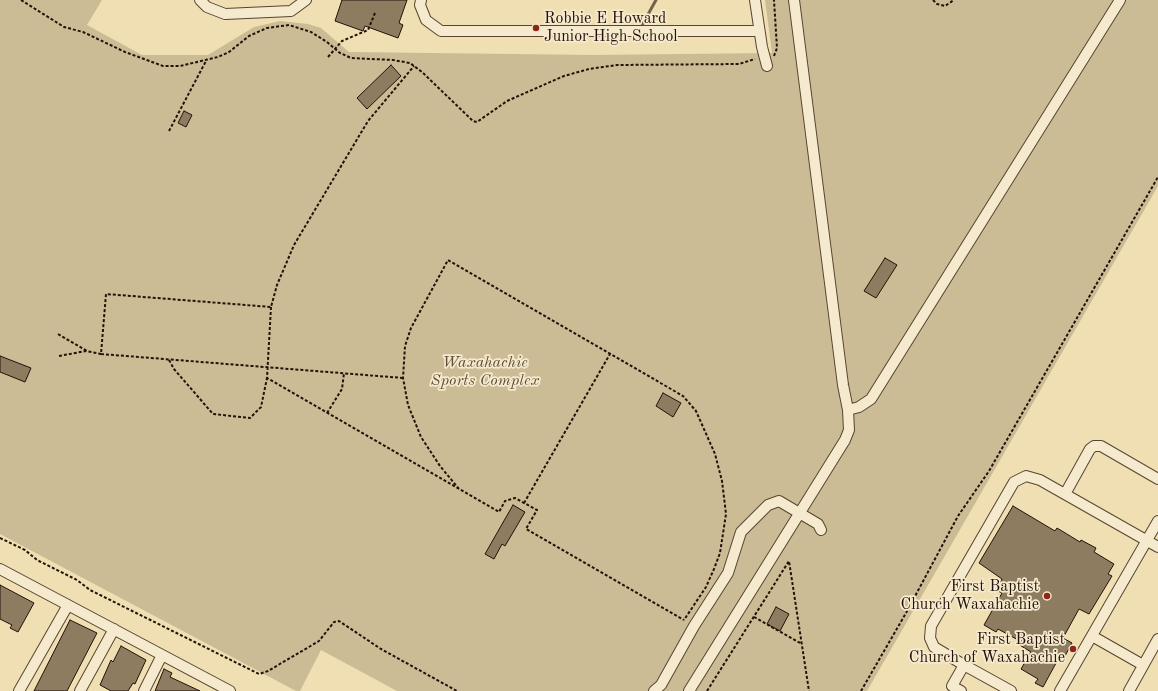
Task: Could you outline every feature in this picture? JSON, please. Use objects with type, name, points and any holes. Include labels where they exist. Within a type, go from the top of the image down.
[{"type":"lane","points":[[200,0],[207,7],[225,14],[291,11],[306,0]]},
{"type":"lane","points":[[421,0],[420,4],[426,20],[441,31],[759,31]]},
{"type":"lane","points":[[755,0],[759,31],[766,61]]},
{"type":"lane","points":[[689,691],[845,440],[849,430],[848,410],[843,385],[794,0]]},
{"type":"lane","points":[[848,410],[859,407],[871,399],[1120,0]]},
{"type":"lane","points":[[1065,494],[1090,448],[1094,446],[1101,446],[1158,479]]},
{"type":"lane","points":[[1011,691],[934,647],[930,638],[931,626],[1014,482],[1026,476],[1040,480],[1158,547]]},
{"type":"lane","points":[[654,691],[661,685],[694,626],[728,573],[741,532],[768,505],[779,501],[818,524],[821,530]]},
{"type":"lane","points":[[1060,691],[1158,520]]},
{"type":"lane","points":[[0,569],[230,691]]},
{"type":"lane","points":[[19,691],[68,605]]},
{"type":"lane","points":[[80,691],[114,630]]},
{"type":"lane","points":[[1092,636],[1143,665]]},
{"type":"lane","points":[[1129,691],[1158,639]]},
{"type":"lane","points":[[144,691],[162,655]]},
{"type":"lane","points":[[954,689],[964,665]]},
{"type":"path","points":[[20,0],[64,27],[83,32],[125,52],[163,66],[180,66],[229,52],[249,36],[261,30],[289,25],[311,32],[351,58],[393,60],[410,63],[473,121],[477,122],[507,101],[564,76],[589,69],[616,65],[739,64],[766,61],[774,56],[777,48],[774,0]]},
{"type":"path","points":[[933,0],[938,4],[945,6],[954,0]]},
{"type":"path","points":[[328,57],[342,41],[368,30],[375,13]]},
{"type":"path","points":[[169,131],[207,59]]},
{"type":"path","points":[[168,359],[174,369],[213,414],[250,418],[261,407],[267,378],[271,307],[281,273],[294,245],[364,127],[414,66]]},
{"type":"path","points":[[861,691],[906,613],[958,516],[989,471],[1158,177]]},
{"type":"path","points":[[459,489],[440,466],[421,437],[408,405],[403,378],[405,346],[411,328],[448,260],[684,396],[696,411],[715,454],[722,481],[726,514],[720,553],[706,587],[684,620]]},
{"type":"path","points":[[101,354],[106,294],[271,307]]},
{"type":"path","points":[[58,334],[89,352]]},
{"type":"path","points":[[59,356],[89,352],[403,378]]},
{"type":"path","points":[[524,503],[610,354]]},
{"type":"path","points":[[327,413],[342,389],[344,373]]},
{"type":"path","points":[[267,378],[499,512],[505,501],[515,498],[537,510],[526,529],[694,626]]},
{"type":"path","points":[[0,538],[25,550],[37,560],[77,580],[90,590],[259,674],[268,671],[319,641],[334,622],[339,621],[381,649],[457,691]]},
{"type":"path","points":[[707,691],[730,652],[789,561],[809,691]]},
{"type":"path","points":[[754,617],[802,644]]},
{"type":"green space","name":"Waxahachie Sports Complex","points":[[0,0],[102,0],[87,25],[142,55],[208,55],[254,27],[280,21],[308,24],[321,28],[349,52],[593,55],[772,53],[765,0],[1158,0],[1158,186],[867,691],[397,691],[321,650],[300,691],[296,691],[0,534]]},
{"type":"building","points":[[342,0],[407,0],[399,23],[403,25],[398,38],[365,26],[363,31],[335,21]]},
{"type":"building","points":[[391,65],[401,76],[367,109],[357,98]]},
{"type":"building","points":[[184,111],[192,115],[186,127],[178,123]]},
{"type":"building","points":[[885,258],[897,265],[876,298],[864,291]]},
{"type":"building","points":[[0,356],[31,368],[25,382],[0,372]]},
{"type":"building","points":[[663,393],[681,403],[673,417],[656,406]]},
{"type":"building","points":[[513,505],[525,512],[505,546],[502,544],[494,559],[485,554]]},
{"type":"building","name":"First Baptist Church Waxahachie","points":[[1013,506],[1055,531],[1057,528],[1080,542],[1081,540],[1096,548],[1094,552],[1114,564],[1108,574],[1112,576],[1089,614],[1079,609],[1063,638],[1072,643],[1065,656],[1061,654],[1043,687],[1035,683],[1038,679],[1021,669],[1031,652],[1018,644],[1020,641],[998,629],[996,632],[984,625],[1002,593],[996,590],[1002,579],[979,563]]},
{"type":"building","points":[[0,585],[34,603],[18,632],[10,628],[12,625],[0,619]]},
{"type":"building","points":[[776,607],[789,614],[780,631],[767,624]]},
{"type":"building","points":[[70,620],[97,633],[67,691],[34,691]]},
{"type":"building","points":[[121,646],[146,660],[135,684],[133,683],[128,691],[111,691],[100,685],[111,660],[113,662]]},
{"type":"building","points":[[164,669],[172,673],[170,677],[200,691],[155,691]]},
{"type":"waterway","points":[[641,27],[656,0]]},
{"type":"place","name":"Robbie E Howard Junior High School","points":[[536,28]]},
{"type":"place","name":"First Baptist Church Waxahachie","points":[[1047,596]]},
{"type":"place","name":"First Baptist Church of Waxahachie","points":[[1073,649]]}]
